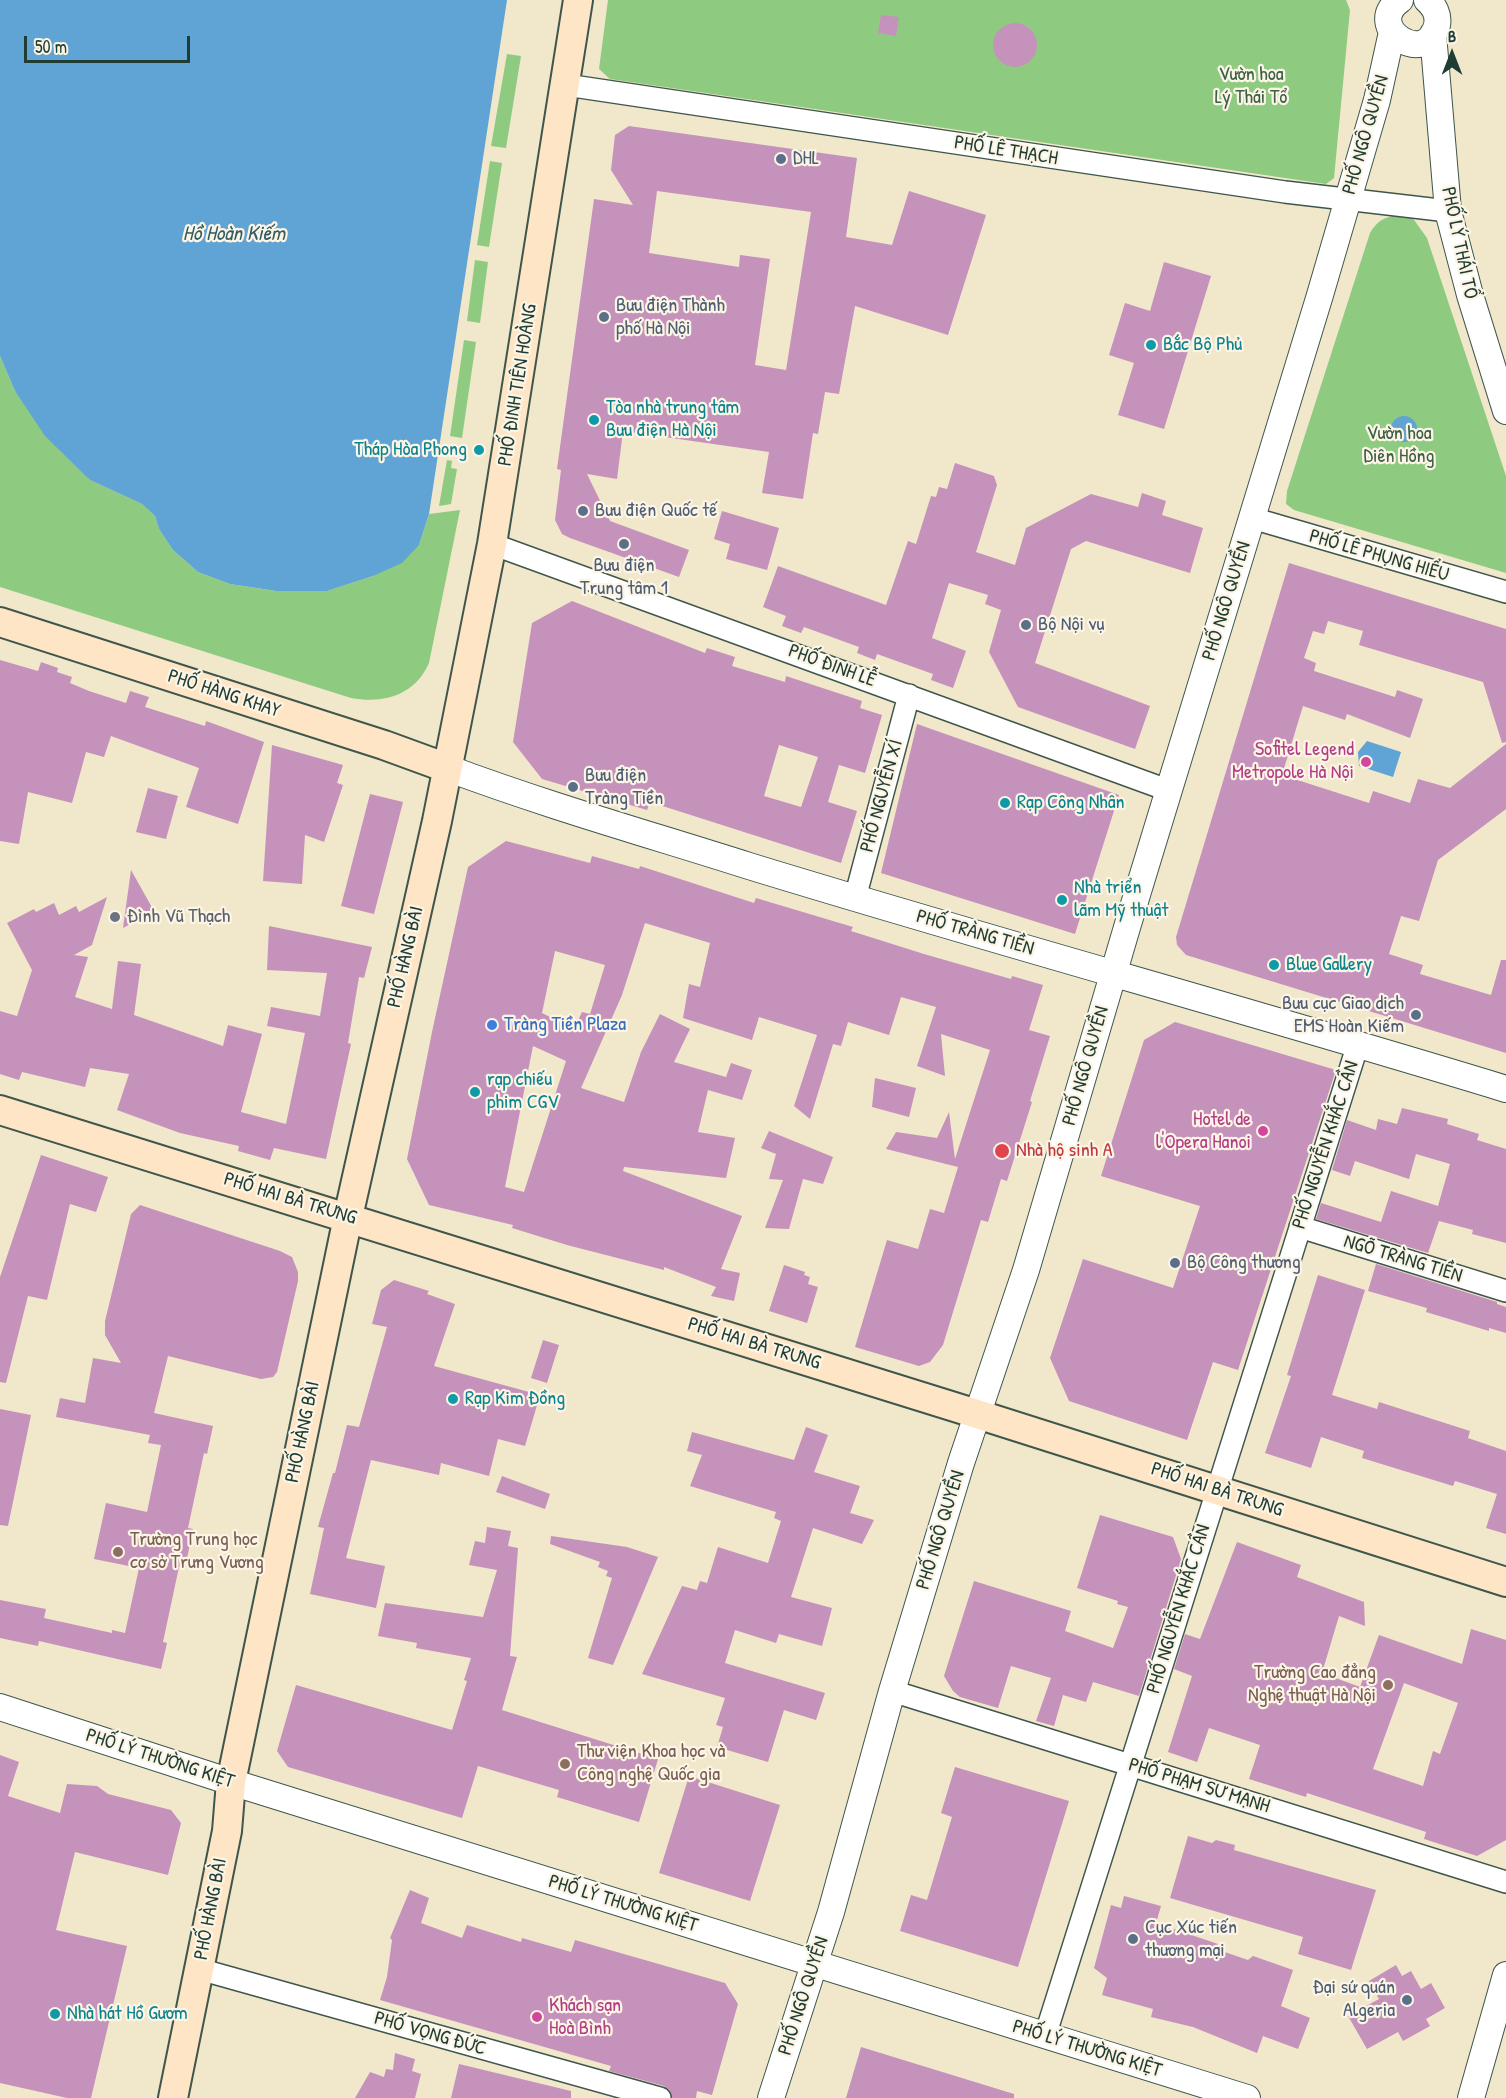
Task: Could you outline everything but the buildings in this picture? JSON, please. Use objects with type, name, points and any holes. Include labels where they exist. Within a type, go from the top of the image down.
[{"type":"main road","name":"PHỐ ĐINH TIÊN HOÀNG","points":[[447,768],[492,544],[578,0]]},
{"type":"main road","name":"PHỐ HÀNG KHAY","points":[[0,622],[384,745],[447,768]]},
{"type":"main road","name":"PHỐ HÀNG BÀI","points":[[173,2098],[227,1831],[231,1782],[348,1217],[447,768]]},
{"type":"main road","name":"PHỐ HAI BÀ TRƯNG","points":[[0,1110],[1217,1489],[1506,1582]]},
{"type":"street","name":"PHỐ LÝ THÁI TỔ","points":[[1433,1],[1438,19],[1433,34],[1448,211],[1470,295],[1506,411]]},
{"type":"street","points":[[1389,8],[1397,38],[1412,44],[1420,43],[1433,34]]},
{"type":"street","name":"PHỐ NGÔ QUYỀN","points":[[771,2098],[815,1963],[892,1691],[977,1414],[1026,1270],[1377,100],[1389,8]]},
{"type":"street","name":"PHỐ LÊ THẠCH","points":[[566,84],[1347,200],[1448,211]]},
{"type":"street","name":"PHỐ LÊ PHỤNG HIỂU","points":[[1252,518],[1506,592]]},
{"type":"street","name":"PHỐ ĐINH LỄ","points":[[492,544],[909,694],[1170,791]]},
{"type":"street","name":"PHỐ NGUYỄN XÍ","points":[[855,898],[909,694]]},
{"type":"street","name":"PHỐ TRÀNG TIỀN","points":[[447,768],[514,793],[855,898],[1506,1089]]},
{"type":"street","name":"PHỐ NGUYỄN KHẮC CẦN","points":[[1045,2036],[1358,1044]]},
{"type":"street","name":"NGÕ TRÀNG TIỀN","points":[[1300,1227],[1506,1291]]},
{"type":"street","name":"PHỐ PHẠM SƯ MẠNH","points":[[892,1691],[1506,1882]]},
{"type":"street","name":"PHỐ LÝ THƯỜNG KIỆT","points":[[0,1707],[231,1782],[1247,2098]]},
{"type":"street","name":"PHỐ VỌNG ĐỨC","points":[[199,1969],[660,2098]]},
{"type":"street","points":[[1471,2098],[1506,1975]]},
{"type":"green space","name":"Vườn hoa Lý Thái Tổ","points":[[608,0],[1346,0],[1350,10],[1334,178],[1326,184],[610,79],[599,69]]},
{"type":"green space","points":[[507,54],[521,56],[506,148],[491,146]]},
{"type":"green space","points":[[490,161],[502,163],[489,247],[477,245]]},
{"type":"green space","name":"Vườn hoa Diên Hồng","points":[[1398,215],[1412,217],[1427,238],[1506,476],[1506,573],[1294,510],[1286,504],[1287,491],[1370,233],[1381,220]]},
{"type":"green space","points":[[475,260],[488,262],[480,323],[467,321]]},
{"type":"green space","points":[[464,340],[476,342],[462,438],[450,436]]},
{"type":"green space","points":[[0,356],[15,391],[90,480],[142,504],[155,516],[159,529],[173,550],[198,572],[230,584],[276,591],[327,591],[373,576],[419,545],[429,514],[460,510],[429,663],[423,674],[416,683],[397,695],[375,700],[351,698],[0,587]]},
{"type":"green space","points":[[447,460],[452,461],[451,468],[457,469],[451,504],[439,506]]},
{"type":"water","name":"Hồ Hoàn Kiếm","points":[[0,0],[507,0],[429,514],[419,545],[402,563],[373,576],[327,591],[276,591],[230,584],[198,572],[173,550],[159,529],[155,516],[142,504],[90,480],[45,436],[15,391],[0,356]]},
{"type":"water","points":[[1404,416],[1413,420],[1417,429],[1413,438],[1404,442],[1395,438],[1391,429],[1395,420]]},
{"type":"water","points":[[1367,741],[1401,752],[1393,777],[1359,766],[1358,752]]},
{"type":"place","name":"DHL","points":[[781,159]]},
{"type":"place","name":"Bưu điện Thành phố Hà Nội","points":[[604,317]]},
{"type":"place","name":"Bắc Bộ Phủ","points":[[1151,345]]},
{"type":"place","name":"Tòa nhà trung tâm Bưu điện Hà Nội","points":[[594,420]]},
{"type":"place","name":"Tháp Hòa Phong","points":[[479,450]]},
{"type":"place","name":"Bưu điện Quốc tế","points":[[583,511]]},
{"type":"place","name":"Bưu điện Trung tâm 1","points":[[624,544]]},
{"type":"place","name":"Bộ Nội vụ","points":[[1026,625]]},
{"type":"place","name":"Sofitel Legend Metropole Hà Nội","points":[[1366,762]]},
{"type":"place","name":"Bưu điện Tràng Tiền","points":[[573,787]]},
{"type":"place","name":"Rạp Công Nhân","points":[[1005,803]]},
{"type":"place","name":"Nhà triển lãm Mỹ thuật","points":[[1062,900]]},
{"type":"place","name":"Đình Vũ Thạch","points":[[115,917]]},
{"type":"place","name":"Blue Gallery","points":[[1274,965]]},
{"type":"place","name":"Bưu cục Giao dịch EMS Hoàn Kiếm","points":[[1416,1015]]},
{"type":"place","name":"Tràng Tiền Plaza","points":[[492,1025]]},
{"type":"place","name":"rạp chiếu phim CGV","points":[[475,1092]]},
{"type":"place","name":"Hotel de l'Opera Hanoi","points":[[1263,1131]]},
{"type":"place","name":"Nhà hộ sinh A","points":[[1002,1151]]},
{"type":"place","name":"Bộ Công thương","points":[[1175,1263]]},
{"type":"place","name":"Rạp Kim Đồng","points":[[453,1399]]},
{"type":"place","name":"Trường Trung học cơ sở Trưng Vương","points":[[118,1552]]},
{"type":"place","name":"Trường Cao đẳng Nghệ thuật Hà Nội","points":[[1388,1685]]},
{"type":"place","name":"Thư viện Khoa học và Công nghệ Quốc gia","points":[[565,1764]]},
{"type":"place","name":"Cục Xúc tiến thương mại","points":[[1133,1939]]},
{"type":"place","name":"Đại sứ quán Algeria","points":[[1407,2000]]},
{"type":"place","name":"Nhà hát Hồ Gươm","points":[[55,2014]]},
{"type":"place","name":"Khách sạn Hoà Bình","points":[[537,2017]]}]
